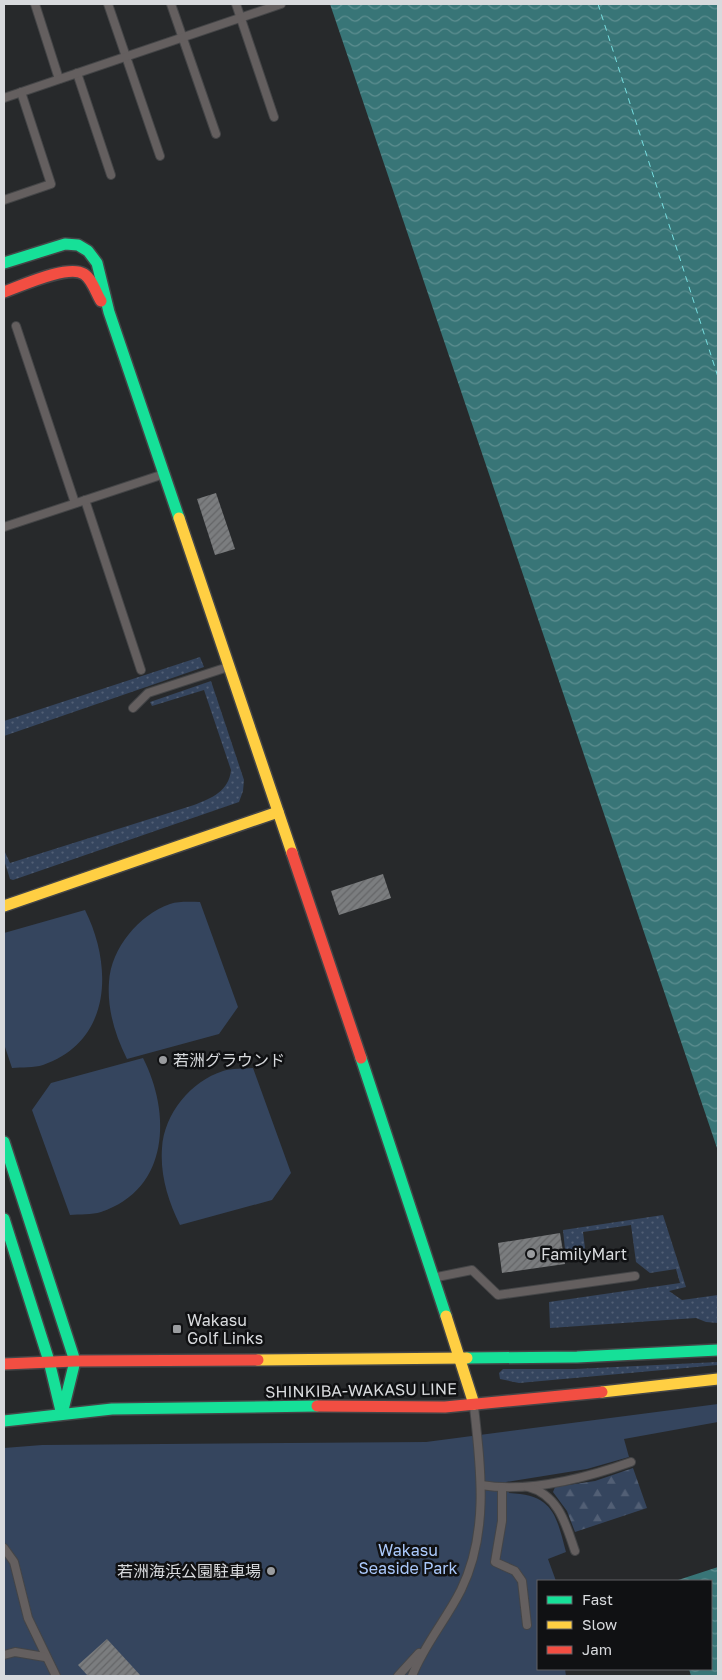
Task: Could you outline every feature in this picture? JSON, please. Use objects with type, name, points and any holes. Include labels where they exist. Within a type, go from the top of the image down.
[{"type":"street","points":[[4,263],[60,244],[76,243],[88,250],[97,264],[105,286],[109,312],[435,1277],[474,1404]]},
{"type":"street","points":[[4,292],[62,272],[74,271],[84,274],[109,312]]},
{"type":"street","points":[[4,906],[278,812]]},
{"type":"street","points":[[4,1142],[76,1361],[62,1414]]},
{"type":"street","points":[[4,1219],[49,1361],[62,1414]]},
{"type":"street","name":"SHINKIBA-WAKASU LINE","points":[[4,1364],[49,1361],[586,1357],[718,1350]]},
{"type":"street","name":"SHINKIBA-WAKASU LINE","points":[[4,1421],[112,1409],[354,1406],[390,1409],[474,1404],[718,1379]]},
{"type":"lane","points":[[35,4],[59,79]]},
{"type":"lane","points":[[108,4],[160,156]]},
{"type":"lane","points":[[171,4],[216,134]]},
{"type":"lane","points":[[236,4],[274,117]]},
{"type":"lane","points":[[4,98],[281,4]]},
{"type":"lane","points":[[77,73],[112,175]]},
{"type":"lane","points":[[4,200],[51,184],[21,92]]},
{"type":"lane","points":[[16,326],[75,503]]},
{"type":"lane","points":[[4,527],[163,474]]},
{"type":"lane","points":[[85,500],[141,670]]},
{"type":"lane","points":[[132,708],[148,693],[228,667]]},
{"type":"lane","points":[[435,1277],[472,1270],[498,1295],[635,1276]]},
{"type":"lane","points":[[412,1676],[429,1643],[461,1590],[471,1566],[479,1532],[481,1485],[474,1404]]},
{"type":"lane","points":[[481,1485],[502,1488],[524,1486],[596,1474],[631,1462]]},
{"type":"lane","points":[[524,1486],[536,1489],[555,1503],[563,1518],[575,1552]]},
{"type":"lane","points":[[502,1488],[502,1521],[495,1562],[515,1572],[522,1582],[527,1624]]},
{"type":"lane","points":[[4,1548],[14,1562],[28,1618],[45,1657],[56,1676]]},
{"type":"lane","points":[[398,1676],[429,1643]]},
{"type":"lane","points":[[4,1655],[15,1652],[45,1657]]},
{"type":"green space","points":[[200,657],[204,667],[4,736],[4,721]]},
{"type":"green space","points":[[211,681],[244,780],[239,802],[13,880],[10,879],[4,860],[4,850],[10,863],[194,805],[218,793],[227,783],[231,770],[204,690],[152,706],[150,702]]},
{"type":"green space","points":[[200,902],[238,1007],[219,1034],[127,1059],[119,1041],[109,1002],[109,982],[115,957],[129,934],[148,916],[170,904]]},
{"type":"green space","points":[[85,910],[100,954],[102,977],[100,999],[94,1020],[83,1039],[66,1054],[43,1065],[12,1068],[4,1044],[4,933]]},
{"type":"green space","points":[[143,1058],[152,1079],[158,1102],[160,1125],[158,1147],[152,1168],[141,1186],[124,1201],[101,1212],[70,1215],[32,1110],[51,1083]]},
{"type":"green space","points":[[253,1068],[291,1173],[272,1200],[180,1225],[172,1207],[162,1168],[162,1148],[168,1123],[181,1100],[200,1082],[223,1071]]},
{"type":"green space","points":[[663,1215],[686,1287],[669,1291],[682,1300],[718,1295],[718,1323],[706,1322],[696,1318],[550,1328],[549,1302],[680,1283],[676,1269],[650,1273],[636,1262],[631,1225],[583,1232],[586,1256],[566,1259],[563,1230]]},
{"type":"green space","points":[[718,1362],[718,1365],[519,1383],[500,1379],[499,1373],[503,1369],[575,1369]]},
{"type":"green space","name":"Wakasu Seaside Park","points":[[718,1404],[718,1422],[624,1439],[629,1457],[587,1469],[506,1482],[509,1493],[535,1498],[544,1503],[555,1517],[559,1527],[566,1552],[548,1559],[556,1580],[537,1580],[537,1670],[565,1670],[566,1676],[4,1676],[4,1448],[42,1445],[426,1442]]},
{"type":"green space","points":[[633,1468],[647,1508],[575,1532],[567,1511],[553,1492],[555,1487],[595,1481]]},
{"type":"water","points":[[330,4],[718,4],[718,1151]]},
{"type":"water","points":[[718,1567],[718,1676],[691,1676],[689,1670],[712,1670],[712,1580],[678,1580]]},
{"type":"building","points":[[216,493],[235,549],[215,555],[197,499]]},
{"type":"building","points":[[383,874],[391,898],[339,915],[331,891]]},
{"type":"building","name":"FamilyMart","points":[[560,1233],[565,1264],[502,1273],[498,1243]]},
{"type":"building","points":[[107,1639],[141,1676],[88,1676],[78,1665]]},
{"type":"ferry route","points":[[598,4],[718,377]]},
{"type":"traffic: fast","points":[[4,263],[65,244],[78,245],[88,251],[97,263],[109,312],[179,518]]},
{"type":"traffic: fast","points":[[361,1058],[446,1316]]},
{"type":"traffic: fast","points":[[4,1142],[75,1361],[62,1414]]},
{"type":"traffic: fast","points":[[4,1219],[49,1361],[61,1411]]},
{"type":"traffic: fast","points":[[467,1358],[577,1357],[718,1350]]},
{"type":"traffic: fast","points":[[4,1421],[112,1409],[317,1406]]},
{"type":"traffic: slow","points":[[179,518],[292,853]]},
{"type":"traffic: slow","points":[[4,906],[278,812]]},
{"type":"traffic: slow","points":[[446,1316],[474,1404]]},
{"type":"traffic: slow","points":[[258,1360],[467,1358]]},
{"type":"traffic: slow","points":[[602,1392],[718,1379]]},
{"type":"traffic: jam","points":[[4,292],[44,277],[77,272],[84,274],[89,279],[101,301]]},
{"type":"traffic: jam","points":[[292,853],[361,1058]]},
{"type":"traffic: jam","points":[[4,1364],[75,1361],[258,1360]]},
{"type":"traffic: jam","points":[[317,1406],[445,1407],[602,1392]]},
{"type":"place","name":"若洲グラウンド","points":[[163,1060]]},
{"type":"place","name":"FamilyMart","points":[[531,1254]]},
{"type":"place","name":"Wakasu Golf Links","points":[[177,1329]]},
{"type":"place","name":"若洲海浜公園駐車場","points":[[271,1571]]}]
